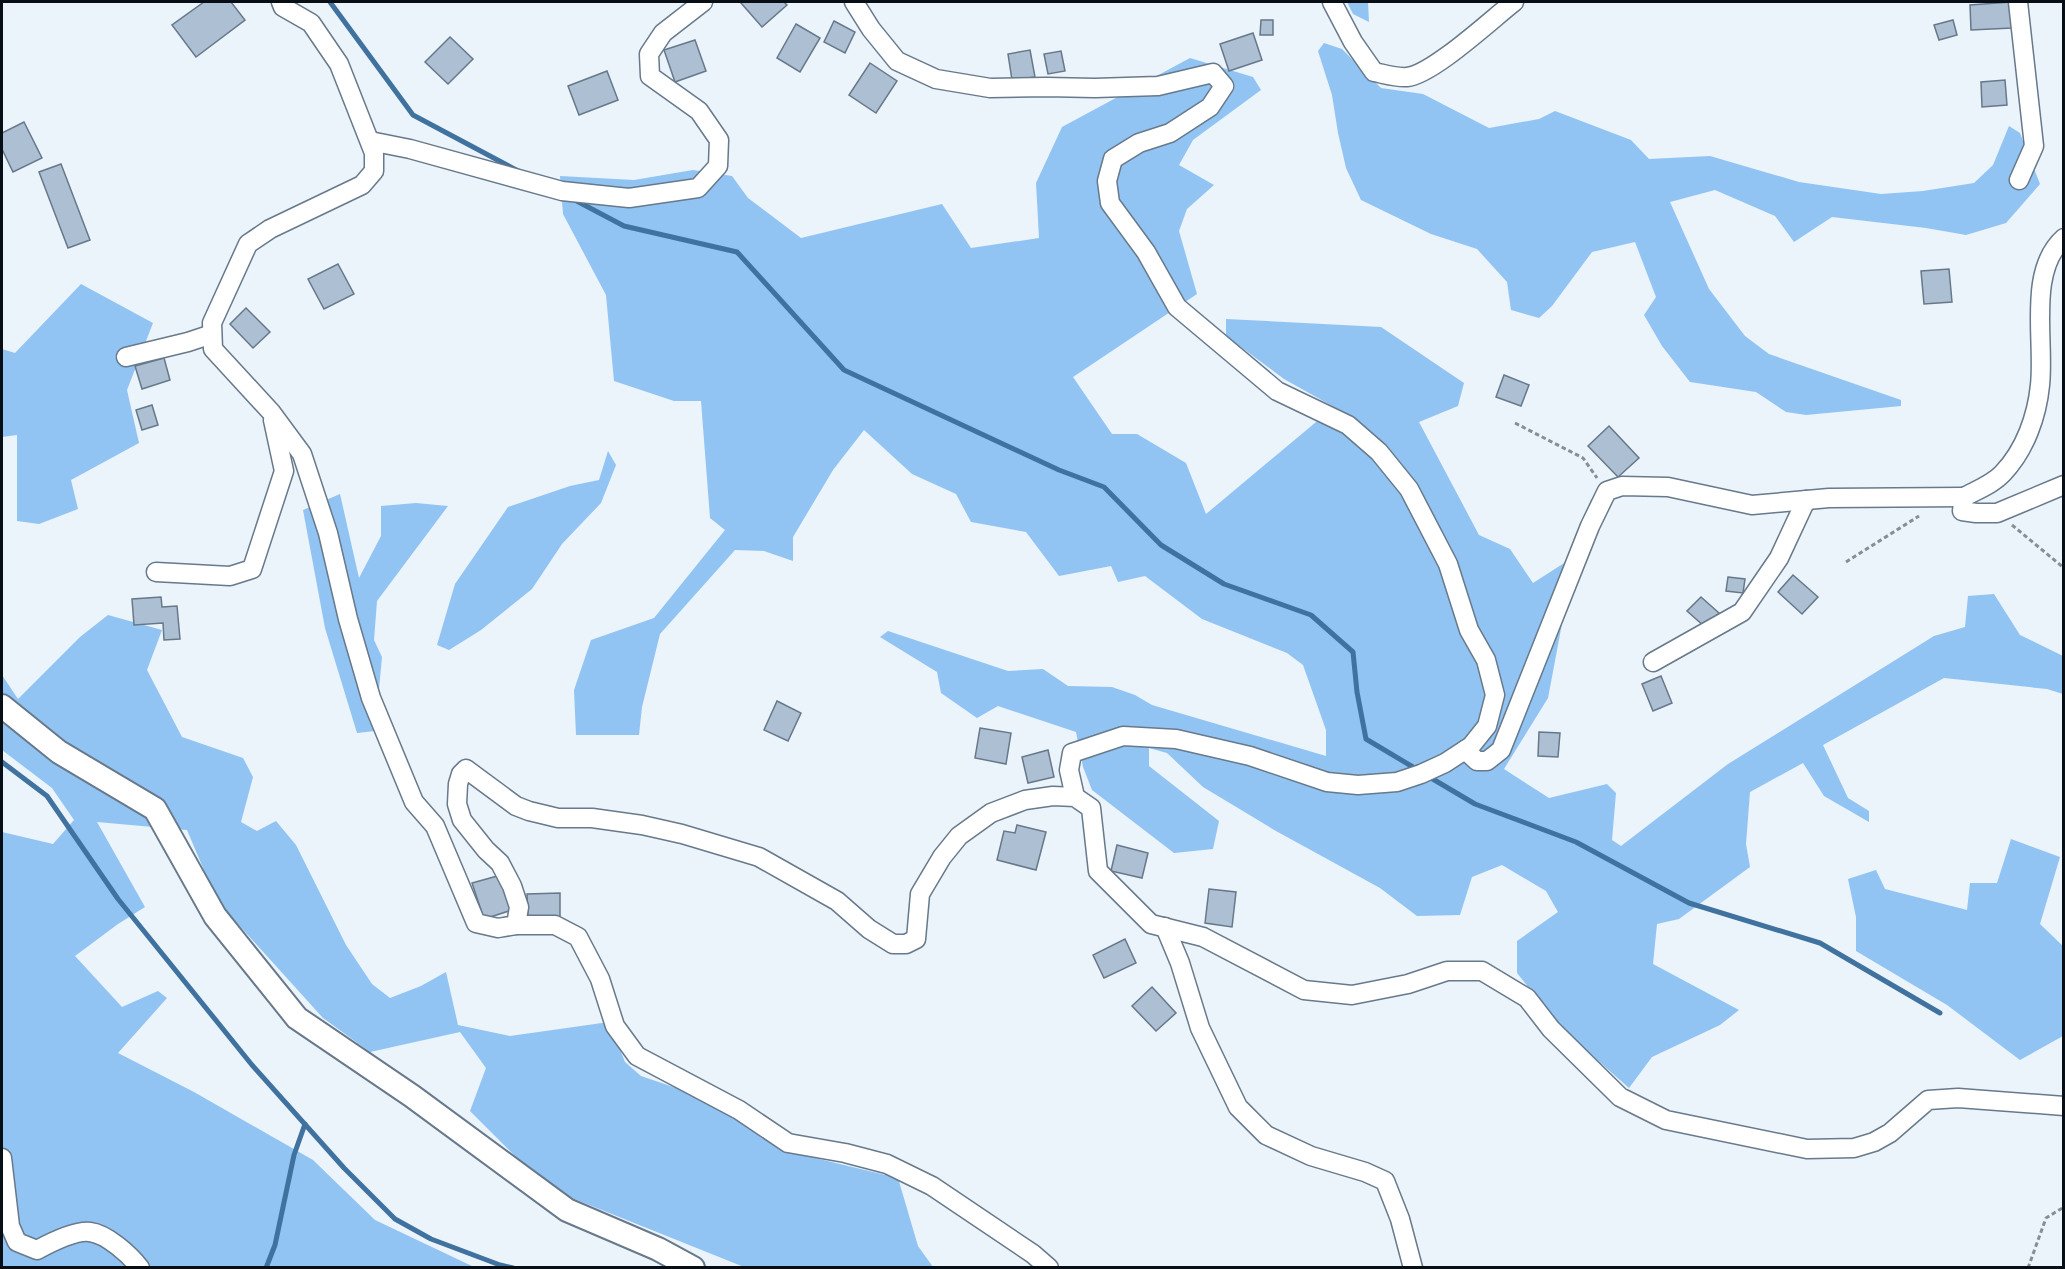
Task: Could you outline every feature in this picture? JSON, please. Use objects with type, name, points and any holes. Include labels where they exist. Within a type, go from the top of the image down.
[{"type":"street","points":[[281,2],[283,7],[311,23],[339,64],[374,153],[374,171],[362,185],[270,229],[248,244],[212,323],[213,349],[271,412],[302,454],[328,533],[348,619],[371,698],[414,802],[435,826],[476,923],[498,928],[516,925],[555,925],[578,937],[600,979],[615,1026],[637,1056],[739,1110],[788,1143],[845,1153],[887,1164],[932,1186],[1033,1254],[1049,1268]]},
{"type":"street","points":[[370,141],[410,149],[562,191],[629,198],[698,188],[718,166],[719,140],[699,111],[650,76],[649,54],[663,33],[704,2]]},
{"type":"street","points":[[854,2],[871,29],[897,61],[936,79],[990,88],[1095,88],[1158,86],[1212,74],[1224,86],[1210,107],[1170,132],[1139,143],[1113,159],[1107,182],[1110,203],[1146,252],[1177,307],[1277,391],[1348,425],[1379,452],[1409,489],[1448,564],[1469,630],[1486,660],[1495,695],[1487,726],[1465,750],[1444,763],[1405,780],[1358,785],[1327,782],[1250,756],[1176,739],[1123,736],[1072,753],[1069,770],[1075,797]]},
{"type":"street","points":[[1332,2],[1353,42],[1374,72],[1408,77],[1432,67],[1449,55],[1514,2]]},
{"type":"street","points":[[2018,2],[2034,146],[2019,180]]},
{"type":"street","points":[[1465,750],[1477,762],[1487,761],[1501,750],[1590,526],[1607,491],[1622,486],[1668,487],[1752,505],[1829,498],[1964,497],[2003,474],[2023,445],[2032,424],[2040,384],[2040,298],[2044,273],[2055,245],[2064,238]]},
{"type":"street","points":[[126,357],[212,334]]},
{"type":"street","points":[[156,572],[230,576],[252,569],[284,471],[271,412]]},
{"type":"street","points":[[1964,497],[1962,511],[1997,513],[2064,485]]},
{"type":"street","points":[[1653,662],[1742,612],[1779,558],[1806,500]]},
{"type":"street","points":[[2,706],[59,752],[154,809],[215,916],[297,1018],[412,1096],[567,1210],[658,1249],[693,1268]]},
{"type":"street","points":[[516,925],[519,908],[512,886],[500,863],[486,850],[462,820],[457,804],[458,784],[461,774],[466,769],[502,794],[516,807],[529,811],[558,818],[591,818],[642,825],[682,834],[759,857],[837,901],[869,929],[893,944],[906,944],[916,939],[920,894],[942,857],[959,836],[991,813],[1025,800],[1053,796],[1075,797],[1091,808],[1098,871],[1150,924],[1203,937],[1304,990],[1352,995],[1408,984],[1447,971],[1482,971],[1527,998],[1551,1029],[1620,1097],[1666,1120],[1807,1149],[1854,1148],[1874,1142],[1890,1133],[1928,1100],[1958,1098],[2064,1106]]},
{"type":"street","points":[[1165,927],[1180,963],[1200,1028],[1239,1107],[1266,1135],[1311,1156],[1365,1172],[1385,1181],[1400,1219],[1413,1268]]},
{"type":"street","points":[[2,1158],[10,1226],[17,1242],[37,1250],[61,1238],[90,1232],[118,1245],[140,1268]]},
{"type":"path","points":[[1515,423],[1583,458],[1607,491]]},
{"type":"path","points":[[1997,513],[2064,568]]},
{"type":"path","points":[[1846,562],[1920,515]]},
{"type":"path","points":[[2028,1268],[2046,1218],[2064,1207]]},
{"type":"shaded area","points":[[1347,2],[1368,2],[1369,22],[1353,14]]},
{"type":"shaded area","points":[[1324,43],[1342,49],[1381,88],[1423,94],[1489,128],[1539,119],[1555,111],[1631,140],[1649,159],[1710,156],[1799,182],[1881,194],[1923,191],[1974,183],[1993,165],[2009,126],[2020,133],[2040,184],[2006,223],[1966,235],[1832,217],[1794,242],[1775,216],[1715,190],[1670,202],[1709,289],[1745,336],[1769,354],[1901,400],[1901,406],[1806,415],[1786,412],[1756,392],[1690,382],[1662,346],[1644,315],[1656,297],[1635,242],[1592,252],[1552,306],[1539,318],[1511,310],[1507,282],[1477,249],[1431,234],[1361,200],[1346,168],[1332,95],[1318,51]]},
{"type":"shaded area","points":[[1190,58],[1253,77],[1261,90],[1193,140],[1179,165],[1214,185],[1187,209],[1179,231],[1197,294],[1073,377],[1112,434],[1137,434],[1186,463],[1206,514],[1334,407],[1284,379],[1226,336],[1226,319],[1381,327],[1464,383],[1458,406],[1419,422],[1479,535],[1510,549],[1533,583],[1572,558],[1591,499],[1609,507],[1564,613],[1548,698],[1504,769],[1549,798],[1607,784],[1616,793],[1612,840],[1621,846],[1728,764],[1934,636],[1965,627],[1968,596],[1994,594],[2020,635],[2063,656],[2063,694],[2047,689],[1944,678],[1823,745],[1848,798],[1869,811],[1869,822],[1824,796],[1803,763],[1750,792],[1746,844],[1750,867],[1679,919],[1657,924],[1653,964],[1739,1010],[1720,1025],[1652,1057],[1629,1088],[1561,1028],[1517,973],[1517,941],[1558,912],[1546,891],[1502,865],[1472,877],[1460,915],[1417,916],[1380,888],[1276,831],[1203,787],[1167,753],[1149,748],[1149,766],[1219,821],[1213,849],[1174,853],[1092,790],[1083,767],[1076,732],[998,706],[977,718],[941,693],[937,672],[880,637],[888,631],[1008,671],[1043,669],[1068,686],[1112,687],[1135,695],[1152,705],[1326,756],[1326,730],[1303,665],[1287,653],[1202,619],[1145,576],[1118,582],[1111,566],[1059,576],[1026,532],[971,522],[956,494],[912,474],[864,430],[833,470],[793,537],[793,561],[764,551],[735,550],[660,634],[642,707],[639,735],[576,735],[574,690],[591,640],[654,618],[725,530],[710,518],[701,401],[674,401],[614,381],[606,295],[563,214],[560,176],[634,180],[693,170],[732,176],[748,198],[801,238],[942,204],[971,248],[1039,238],[1036,183],[1062,127]]},
{"type":"shaded area","points":[[81,284],[153,323],[127,390],[139,443],[71,480],[78,509],[39,524],[17,521],[17,435],[2,437],[2,349],[15,353]]},
{"type":"shaded area","points":[[608,451],[616,465],[601,503],[562,544],[532,589],[481,630],[449,650],[437,645],[455,584],[508,507],[570,486],[599,480]]},
{"type":"shaded area","points":[[340,494],[359,578],[381,536],[381,506],[416,503],[448,506],[377,601],[374,640],[382,657],[375,731],[357,733],[325,628],[303,510]]},
{"type":"shaded area","points":[[108,615],[162,630],[147,670],[182,737],[243,758],[253,777],[241,822],[257,831],[276,821],[296,845],[346,945],[372,984],[390,998],[421,986],[446,972],[458,1025],[510,1036],[609,1022],[625,1062],[641,1076],[697,1095],[790,1152],[898,1178],[918,1246],[933,1267],[744,1267],[547,1188],[470,1111],[486,1068],[460,1032],[370,1052],[323,1018],[217,901],[187,830],[97,822],[145,907],[75,956],[122,1007],[158,991],[167,998],[118,1053],[194,1092],[313,1160],[375,1220],[474,1267],[2,1267],[2,832],[53,844],[74,820],[52,788],[2,750],[2,675],[18,699],[80,637]]},
{"type":"shaded area","points":[[2011,839],[2060,857],[2040,924],[2064,947],[2063,1036],[2020,1060],[1947,1005],[1856,951],[1856,917],[1848,879],[1876,870],[1885,889],[1967,910],[1970,883],[1997,883]]},
{"type":"building","points":[[204,2],[231,2],[245,20],[196,57],[172,25]]},
{"type":"building","points":[[742,2],[784,2],[787,5],[762,27]]},
{"type":"building","points":[[2011,2],[2012,28],[1971,30],[1970,5]]},
{"type":"building","points":[[1261,20],[1273,20],[1273,35],[1260,35]]},
{"type":"building","points":[[1953,20],[1957,35],[1939,40],[1934,25]]},
{"type":"building","points":[[834,21],[855,32],[845,53],[824,42]]},
{"type":"building","points":[[796,24],[820,38],[800,72],[777,58]]},
{"type":"building","points":[[1253,33],[1262,60],[1229,71],[1220,44]]},
{"type":"building","points":[[450,37],[473,59],[448,84],[425,62]]},
{"type":"building","points":[[695,40],[706,71],[675,82],[664,50]]},
{"type":"building","points":[[1030,50],[1035,77],[1012,80],[1008,54]]},
{"type":"building","points":[[1061,51],[1065,71],[1048,74],[1044,54]]},
{"type":"building","points":[[870,63],[897,81],[876,113],[849,95]]},
{"type":"building","points":[[607,71],[618,100],[579,115],[568,86]]},
{"type":"building","points":[[2005,80],[2007,105],[1982,107],[1981,82]]},
{"type":"building","points":[[24,122],[42,158],[13,172],[2,149],[2,133]]},
{"type":"building","points":[[61,164],[90,240],[68,248],[39,172]]},
{"type":"building","points":[[338,264],[354,294],[324,309],[308,279]]},
{"type":"building","points":[[1949,269],[1952,302],[1924,304],[1921,271]]},
{"type":"building","points":[[246,308],[270,332],[253,348],[230,324]]},
{"type":"building","points":[[164,358],[170,380],[142,389],[135,366]]},
{"type":"building","points":[[1504,375],[1529,385],[1521,406],[1496,397]]},
{"type":"building","points":[[152,405],[158,425],[142,430],[136,410]]},
{"type":"building","points":[[1609,426],[1639,458],[1618,477],[1588,446]]},
{"type":"building","points":[[1793,575],[1818,597],[1802,614],[1778,592]]},
{"type":"building","points":[[1728,577],[1745,579],[1743,593],[1726,591]]},
{"type":"building","points":[[161,597],[162,607],[177,606],[180,639],[164,640],[163,623],[134,625],[132,599]]},
{"type":"building","points":[[1701,597],[1719,613],[1705,627],[1687,611]]},
{"type":"building","points":[[1661,676],[1672,703],[1653,711],[1642,684]]},
{"type":"building","points":[[777,701],[801,713],[788,741],[764,730]]},
{"type":"building","points":[[980,728],[1011,733],[1006,764],[975,758]]},
{"type":"building","points":[[1539,732],[1560,733],[1558,757],[1538,756]]},
{"type":"building","points":[[1048,750],[1054,777],[1028,783],[1022,757]]},
{"type":"building","points":[[1017,825],[1046,832],[1036,870],[997,860],[1004,831],[1015,833]]},
{"type":"building","points":[[1117,845],[1148,853],[1142,878],[1111,871]]},
{"type":"building","points":[[501,875],[512,910],[484,919],[472,883]]},
{"type":"building","points":[[1209,889],[1236,892],[1232,927],[1205,923]]},
{"type":"building","points":[[560,893],[560,919],[528,920],[527,894]]},
{"type":"building","points":[[1125,939],[1136,963],[1104,978],[1093,955]]},
{"type":"building","points":[[1152,987],[1176,1013],[1156,1031],[1132,1006]]},
{"type":"waterway","points":[[330,2],[413,115],[520,172]]},
{"type":"waterway","points":[[571,198],[624,226],[737,252],[844,370],[1059,470],[1104,487],[1161,545],[1224,584],[1311,615],[1353,652],[1357,692],[1366,739],[1418,770]]},
{"type":"waterway","points":[[2,762],[47,796],[118,899],[252,1065],[344,1168],[395,1219],[431,1239],[513,1268]]},
{"type":"waterway","points":[[1426,775],[1475,804],[1576,842],[1689,903],[1820,943],[1940,1013]]},
{"type":"waterway","points":[[266,1268],[275,1245],[294,1155],[305,1124]]}]
